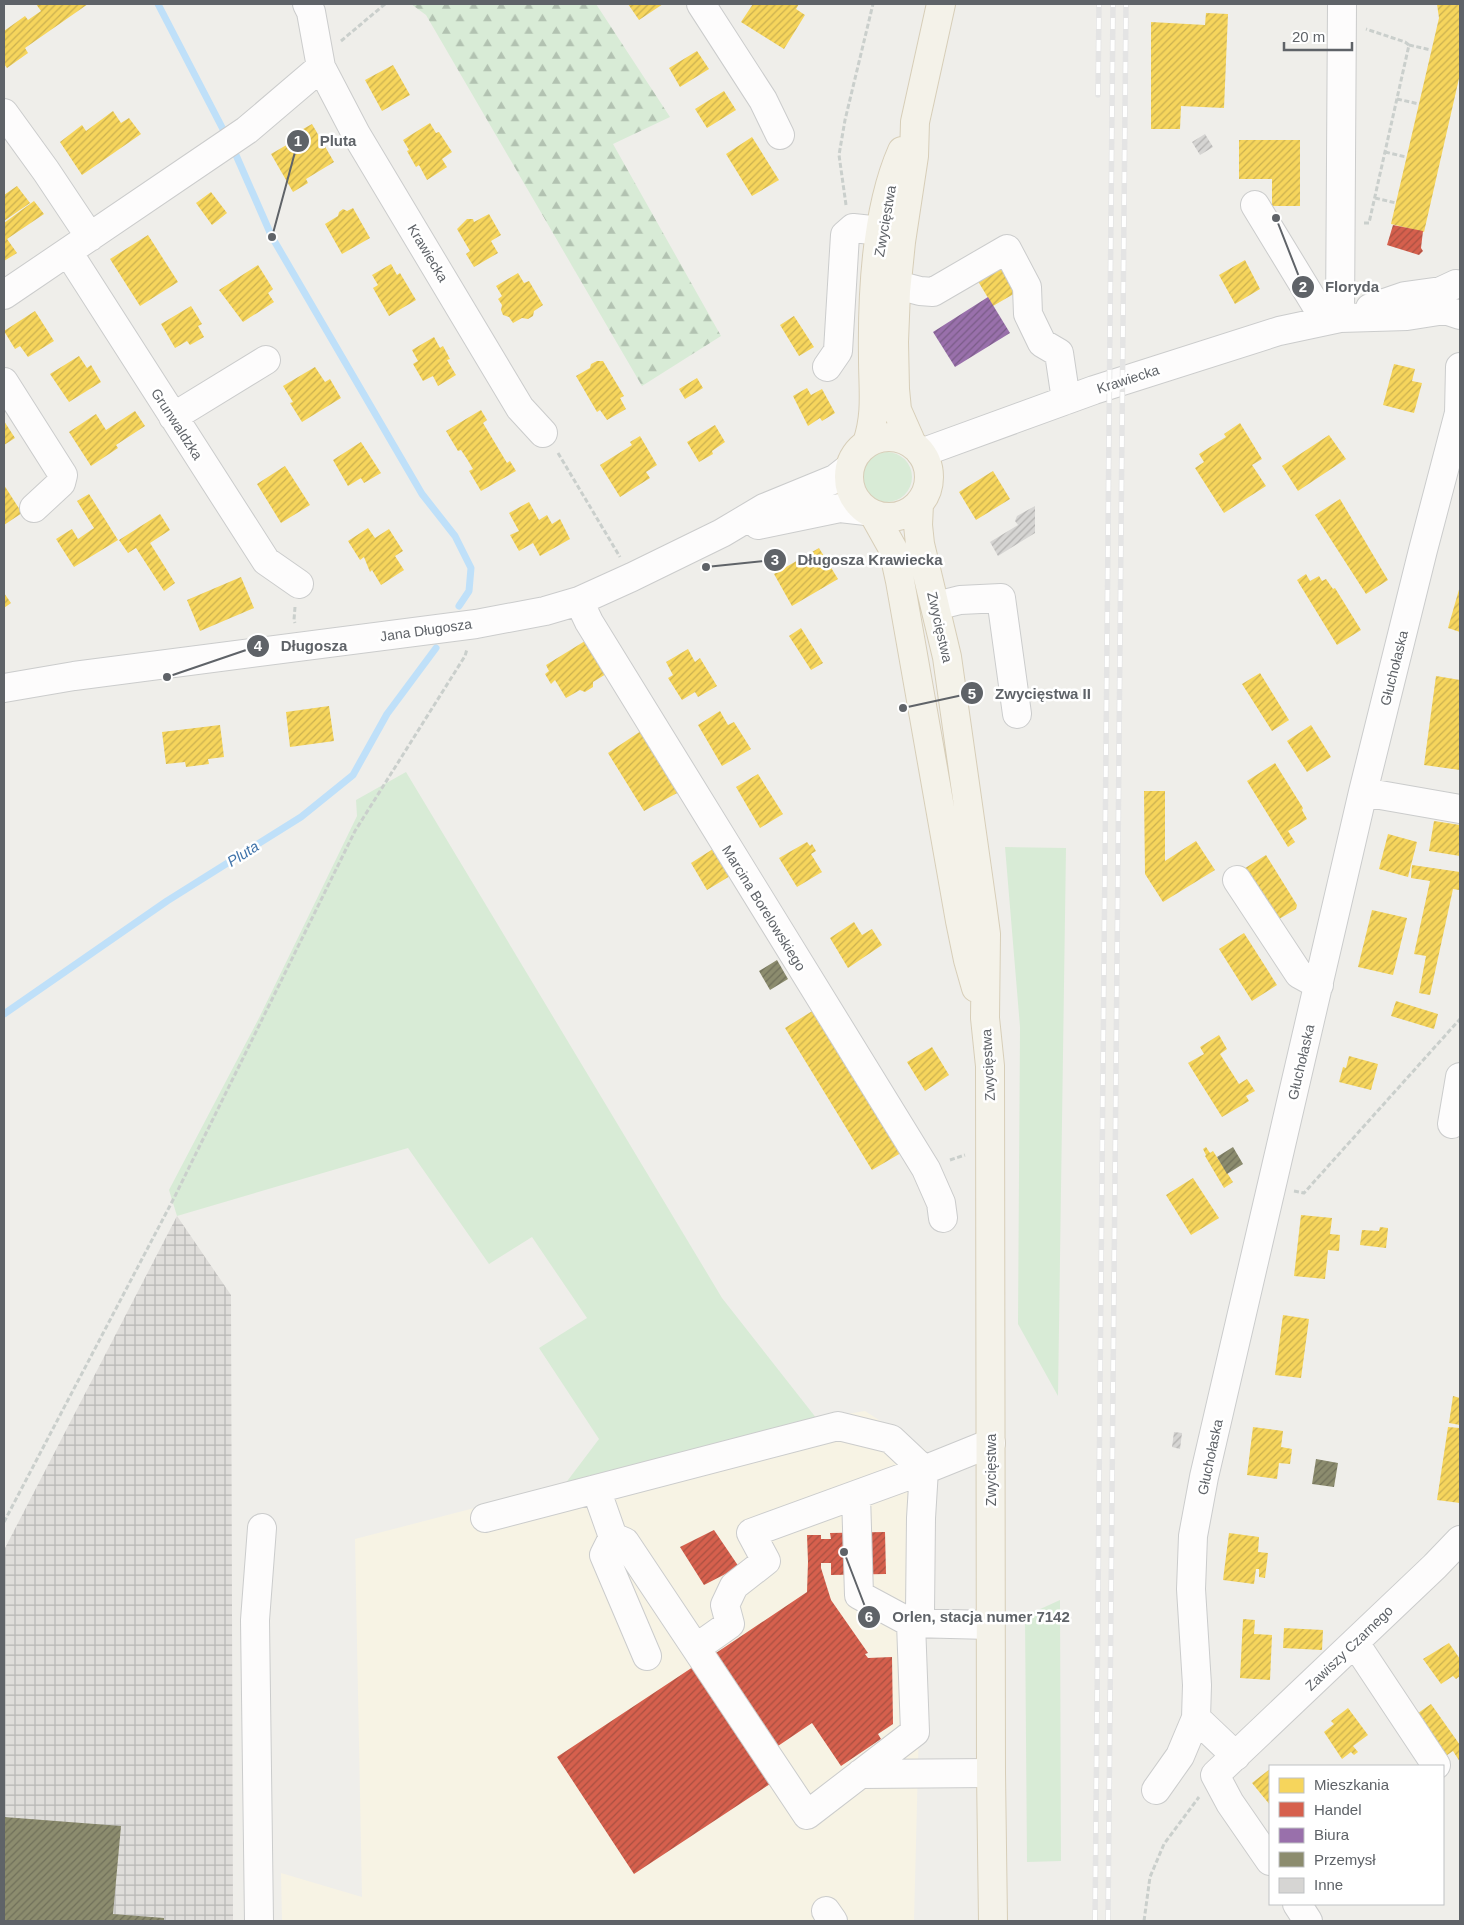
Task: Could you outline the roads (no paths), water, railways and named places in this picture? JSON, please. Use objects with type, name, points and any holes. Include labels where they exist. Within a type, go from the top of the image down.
[{"type":"main road","name":"Zwycięstwa","points":[[916,448],[897,410],[895,393],[894,342],[897,285],[901,242],[914,156],[915,122],[941,4]]},
{"type":"main road","name":"Zwycięstwa","points":[[868,443],[875,408],[872,358],[875,282],[882,231],[897,163],[915,122]]},
{"type":"main road","points":[[890,437],[902,439],[916,448],[926,462],[929,473],[925,495],[918,504],[909,512],[886,518],[870,513],[857,502],[851,492],[848,480],[849,468],[859,450],[878,438],[890,437]]},
{"type":"main road","name":"Zwycięstwa","points":[[918,504],[920,544],[948,657],[983,912],[986,953],[985,1018],[990,1066],[990,1625],[993,1921]]},
{"type":"main road","name":"Zwycięstwa","points":[[870,513],[892,549],[900,581],[968,960],[985,1018]]},
{"type":"street","name":"Krawiecka","points":[[307,4],[311,12],[321,67],[356,134],[520,408],[543,433]]},
{"type":"street","points":[[701,4],[763,100],[780,135]]},
{"type":"street","points":[[1332,319],[1340,223],[1342,16]]},
{"type":"street","points":[[4,295],[247,130],[321,67]]},
{"type":"street","name":"Grunwaldzka","points":[[4,114],[46,171],[79,244],[172,417],[266,561],[299,584]]},
{"type":"street","points":[[1255,205],[1332,319]]},
{"type":"street","points":[[827,367],[838,351],[845,235],[854,228],[882,231]]},
{"type":"street","points":[[897,285],[920,291],[934,292],[1008,249],[1027,287],[1028,314],[1042,344],[1058,353],[1066,400]]},
{"type":"street","name":"Krawiecka","points":[[916,448],[1278,331],[1332,319],[1405,296],[1441,291],[1458,279]]},
{"type":"street","points":[[1458,279],[1454,296],[1460,311]]},
{"type":"street","name":"Krawiecka","points":[[1332,319],[1407,316],[1445,310],[1460,315]]},
{"type":"street","points":[[172,417],[266,360]]},
{"type":"street","name":"Głuchołaska","points":[[1196,1718],[1197,1685],[1191,1589],[1194,1536],[1204,1477],[1363,792],[1459,411],[1460,367]]},
{"type":"street","points":[[4,382],[63,475],[61,483],[34,508]]},
{"type":"street","points":[[579,601],[722,532],[764,508],[835,479],[849,468]]},
{"type":"street","points":[[722,532],[840,508],[870,513]]},
{"type":"street","points":[[936,606],[960,600],[1001,598],[1017,714]]},
{"type":"street","name":"Jana Długosza","points":[[4,688],[74,676],[476,624],[545,611],[579,601]]},
{"type":"street","name":"Marcina Borelowskiego","points":[[579,601],[589,622],[926,1169],[941,1203],[943,1218]]},
{"type":"street","points":[[1363,792],[1460,809]]},
{"type":"street","points":[[1237,880],[1299,974],[1318,985]]},
{"type":"street","points":[[1455,1118],[1460,1076]]},
{"type":"street","points":[[485,1518],[838,1426],[891,1439],[924,1470]]},
{"type":"street","points":[[696,1648],[730,1624],[725,1605],[734,1586],[766,1561],[751,1534],[991,1443]]},
{"type":"street","points":[[613,1537],[625,1542],[807,1815],[915,1732],[911,1623],[920,1612],[921,1518],[924,1470]]},
{"type":"street","points":[[596,1489],[613,1537],[604,1555],[647,1656]]},
{"type":"street","points":[[856,1495],[859,1595],[911,1623],[990,1625]]},
{"type":"street","points":[[259,1921],[256,1620],[262,1528]]},
{"type":"street","name":"Zawiszy Czarnego","points":[[1269,1860],[1230,1803],[1215,1775],[1355,1643],[1460,1540]]},
{"type":"street","points":[[1355,1643],[1436,1765]]},
{"type":"street","points":[[1156,1790],[1180,1756],[1196,1718],[1236,1756]]},
{"type":"street","points":[[860,1774],[991,1773]]},
{"type":"street","points":[[1298,1905],[1308,1921]]},
{"type":"waterway","name":"Pluta","points":[[158,4],[227,137]]},
{"type":"waterway","name":"Pluta","points":[[232,146],[272,237],[422,494],[455,536],[471,568],[469,591],[459,606]]},
{"type":"waterway","name":"Pluta","points":[[4,1014],[167,901],[301,817],[353,775],[387,714],[436,648]]},
{"type":"railway","points":[[1098,95],[1099,4]]},
{"type":"railway","points":[[1095,1921],[1113,4]]},
{"type":"railway","points":[[1108,1921],[1126,4]]},
{"type":"place","name":"Floryda","points":[[1276,218]]},
{"type":"place","name":"Pluta","points":[[272,237]]},
{"type":"place","name":"Długosza Krawiecka","points":[[706,567]]},
{"type":"place","name":"Długosza","points":[[167,677]]},
{"type":"place","name":"Zwycięstwa II","points":[[903,708]]},
{"type":"place","name":"Orlen, stacja numer 7142","points":[[844,1552]]}]
